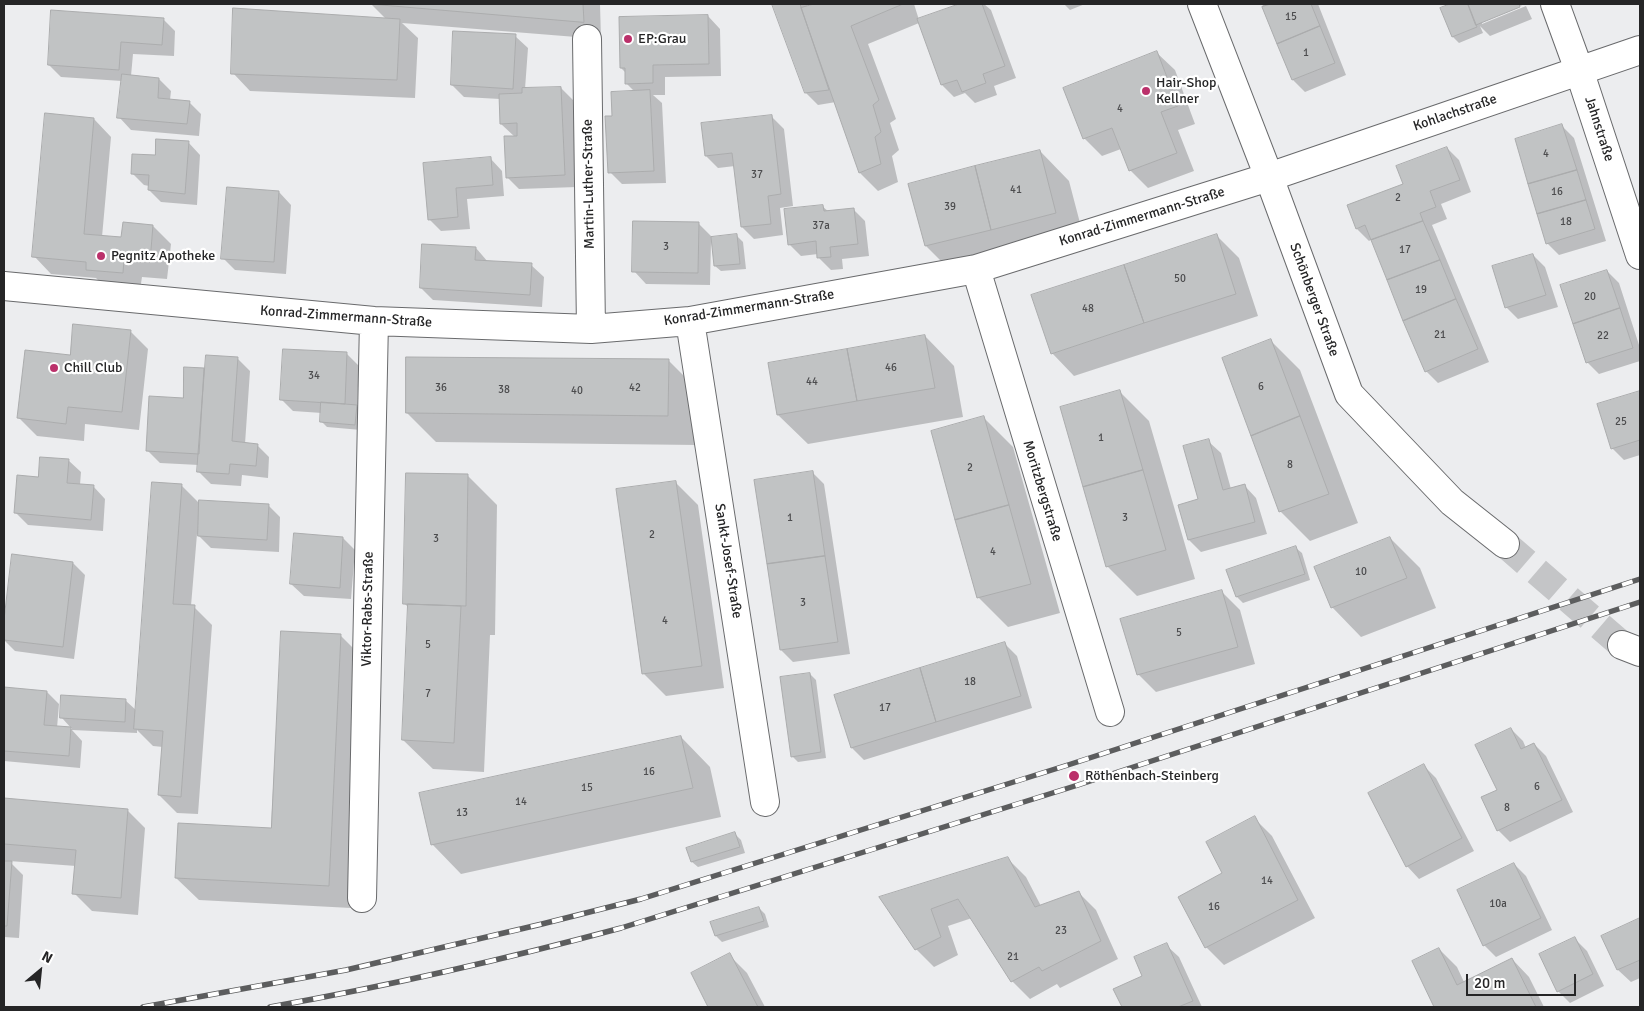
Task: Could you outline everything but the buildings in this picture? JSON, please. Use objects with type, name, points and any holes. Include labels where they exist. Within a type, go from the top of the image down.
[{"type":"street","name":"Schönberger Straße","points":[[1202,4],[1269,177],[1349,394],[1452,502],[1505,544]]},
{"type":"street","name":"Jahnstraße","points":[[1555,4],[1640,254]]},
{"type":"street","name":"Martin-Luther-Straße","points":[[587,38],[591,329]]},
{"type":"street","name":"Kohlachstraße","points":[[1269,177],[1640,50]]},
{"type":"street","name":"Konrad-Zimmermann-Straße","points":[[4,286],[374,321],[591,329],[690,321],[976,269],[1269,177]]},
{"type":"street","name":"Moritzbergstraße","points":[[976,269],[1110,712]]},
{"type":"street","name":"Viktor-Rabs-Straße","points":[[362,898],[374,321]]},
{"type":"street","name":"Sankt-Josef-Straße","points":[[690,321],[765,802]]},
{"type":"tunnel","points":[[1505,544],[1622,645]]},
{"type":"railway","points":[[143,1007],[346,970],[641,899],[1071,764],[1640,579]]},
{"type":"railway","points":[[270,1007],[447,971],[621,928],[1078,785],[1640,602]]},
{"type":"place","name":"EP:Grau","points":[[628,39]]},
{"type":"place","name":"Hair-Shop Kellner","points":[[1146,91]]},
{"type":"place","name":"Pegnitz Apotheke","points":[[101,256]]},
{"type":"place","name":"Chill Club","points":[[54,368]]},
{"type":"place","name":"Röthenbach-Steinberg","points":[[1074,776]]}]
